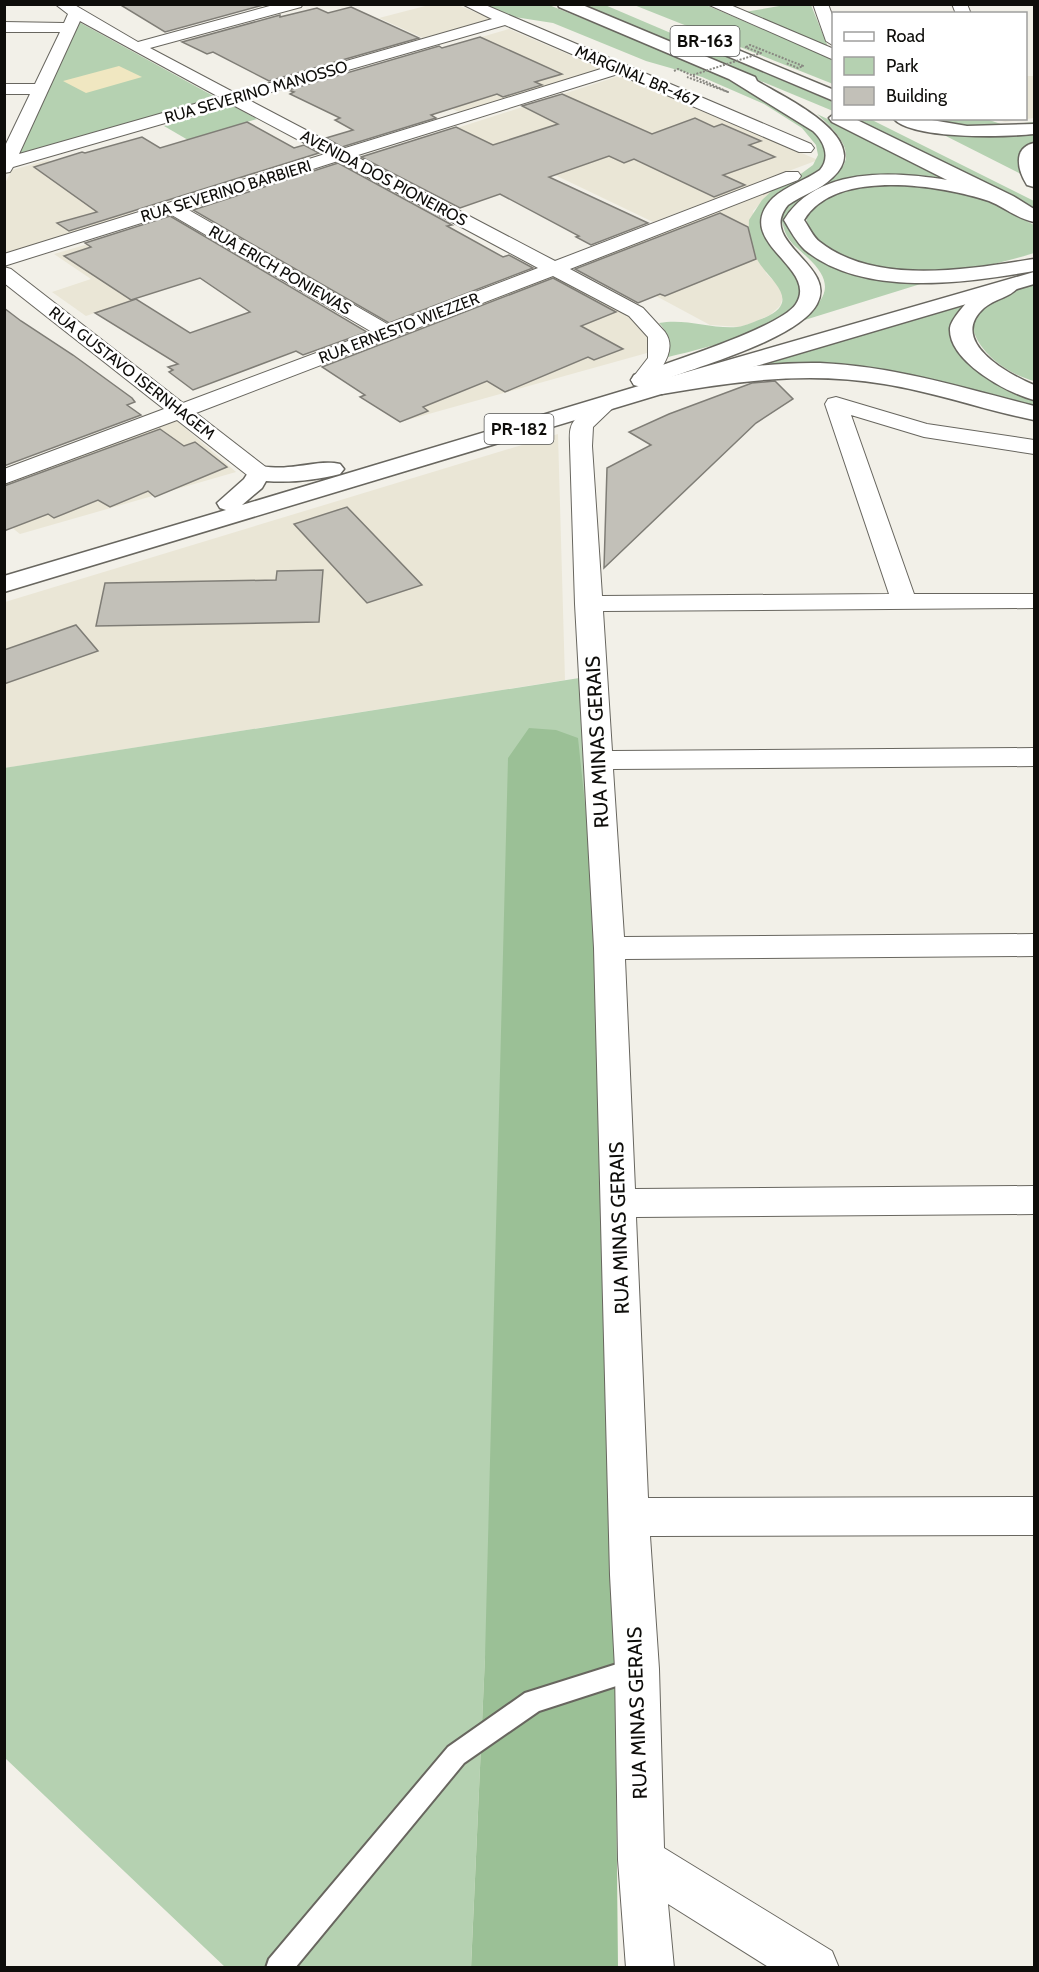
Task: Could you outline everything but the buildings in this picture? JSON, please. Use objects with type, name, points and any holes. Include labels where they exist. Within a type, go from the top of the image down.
[{"type":"main road","name":"BR-163","points":[[565,4],[832,116]]},
{"type":"main road","name":"BR-163","points":[[716,46],[790,70],[832,93]]},
{"type":"main road","name":"PR-182","points":[[4,584],[607,403],[775,330],[788,322],[807,306],[811,286],[808,279],[778,242],[771,222],[772,214],[781,202],[798,189],[826,175],[833,167],[835,158],[833,145],[819,126],[730,72]]},
{"type":"main road","points":[[842,120],[1035,216]]},
{"type":"main road","points":[[888,120],[946,147]]},
{"type":"main road","points":[[906,120],[920,126],[965,131],[1035,129]]},
{"type":"main road","points":[[1035,148],[1030,153],[1027,170],[1035,181]]},
{"type":"main road","points":[[1006,200],[941,183],[909,179],[873,180],[832,189],[814,197],[799,211],[794,220],[802,238],[825,256],[886,275],[927,277],[984,273],[1035,265]]},
{"type":"main road","points":[[1015,180],[1035,190]]},
{"type":"main road","points":[[651,383],[1035,265]]},
{"type":"main road","name":"PR-182","points":[[4,569],[355,466],[1035,278]]},
{"type":"main road","points":[[1009,286],[980,301],[970,309],[961,327],[963,338],[970,351],[1002,379],[1035,393]]},
{"type":"main road","points":[[651,383],[765,371],[834,371],[919,384],[1035,413]]},
{"type":"main road","points":[[228,503],[253,483],[259,473],[286,475],[355,466]]},
{"type":"street","name":"AVENIDA DOS PIONEIROS","points":[[62,4],[108,32],[467,222],[564,265]]},
{"type":"street","points":[[137,47],[296,4]]},
{"type":"street","name":"MARGINAL BR-467","points":[[469,4],[805,148]]},
{"type":"street","points":[[714,4],[832,54]]},
{"type":"street","points":[[820,4],[832,36]]},
{"type":"street","name":"AVENIDA DOS PIONEIROS","points":[[79,15],[128,26],[486,216],[564,265],[636,312],[658,336],[658,358],[651,383]]},
{"type":"street","points":[[4,27],[79,15]]},
{"type":"street","points":[[5,166],[79,15]]},
{"type":"street","name":"RUA SEVERINO MANOSSO","points":[[5,166],[506,20]]},
{"type":"street","points":[[108,32],[128,26]]},
{"type":"street","name":"RUA SEVERINO BARBIERI","points":[[4,260],[620,68]]},
{"type":"street","points":[[4,89],[42,89]]},
{"type":"street","name":"RUA ERNESTO WIEZZER","points":[[4,477],[388,333],[792,176]]},
{"type":"street","points":[[395,184],[414,177]]},
{"type":"street","name":"RUA ERICH PONIEWAS","points":[[171,207],[388,333]]},
{"type":"street","points":[[467,222],[486,216]]},
{"type":"street","points":[[564,265],[655,305],[636,312]]},
{"type":"street","name":"RUA GUSTAVO ISERNHAGEM","points":[[4,273],[259,473]]},
{"type":"street","name":"RUA MINAS GERAIS","points":[[607,403],[582,425],[580,446],[609,948],[629,1517],[637,1669],[641,1860],[650,1968]]},
{"type":"street","points":[[903,602],[836,405],[924,430],[1035,447]]},
{"type":"street","points":[[588,604],[1035,601]]},
{"type":"street","points":[[599,760],[1035,757]]},
{"type":"street","points":[[609,948],[1035,945]]},
{"type":"street","points":[[619,1203],[1035,1200]]},
{"type":"street","points":[[629,1517],[1035,1516]]},
{"type":"street","points":[[641,1860],[815,1968]]},
{"type":"lane","points":[[278,1968],[456,1755],[532,1701],[637,1669]]},
{"type":"path","points":[[674,70],[678,69],[692,75],[701,79],[728,92],[687,77],[698,74],[751,57],[761,53],[745,47],[750,45],[803,66],[790,70]]},
{"type":"shaded area","points":[[429,5],[458,5],[491,19],[423,38],[379,18]]},
{"type":"shaded area","points":[[509,29],[603,69],[461,113],[408,87],[392,63]]},
{"type":"shaded area","points":[[619,76],[818,160],[653,222],[457,128]]},
{"type":"shaded area","points":[[1027,76],[1034,76],[1034,118],[1027,119]]},
{"type":"shaded area","points":[[48,160],[138,214],[5,256],[4,185],[12,170]]},
{"type":"shaded area","points":[[776,188],[753,211],[766,273],[780,287],[783,297],[780,306],[770,315],[752,323],[740,327],[710,325],[591,261]]},
{"type":"shaded area","points":[[95,242],[166,288],[86,316],[52,292],[91,279],[54,254]]},
{"type":"shaded area","points":[[554,274],[628,313],[650,337],[647,353],[400,422],[360,397],[452,361],[404,332]]},
{"type":"shaded area","points":[[176,420],[236,472],[20,534],[5,522],[5,484]]},
{"type":"shaded area","points":[[558,434],[565,680],[5,768],[5,602]]},
{"type":"green space","points":[[478,5],[549,5],[740,82],[817,129],[829,147],[826,167],[770,201],[762,214],[763,226],[804,284],[802,297],[794,309],[780,320],[741,337],[665,358],[666,335],[659,323],[679,322],[737,327],[764,318],[781,305],[780,291],[754,252],[749,220],[762,200],[778,185],[798,176],[813,165],[818,155],[816,145],[802,128],[764,104],[702,77],[646,61],[553,23],[508,16]]},
{"type":"green space","points":[[577,5],[605,5],[832,102],[832,111]]},
{"type":"green space","points":[[634,5],[706,5],[832,59],[832,84]]},
{"type":"green space","points":[[785,5],[811,5],[828,47],[745,12]]},
{"type":"green space","points":[[79,22],[217,98],[19,154]]},
{"type":"green space","points":[[233,106],[257,119],[188,140],[164,126]]},
{"type":"green space","points":[[817,114],[965,184],[919,177],[868,177],[844,180],[821,188],[802,200],[788,218],[790,227],[793,236],[803,249],[818,260],[835,267],[873,276],[927,282],[795,323],[820,301],[825,285],[817,267],[789,239],[781,218],[798,195],[838,172],[844,164],[846,155],[844,146],[833,129]]},
{"type":"green space","points":[[852,120],[872,120],[1034,201],[1034,208]]},
{"type":"green space","points":[[924,120],[989,120],[1004,125],[1034,122],[1034,126],[977,130]]},
{"type":"green space","points":[[934,130],[1007,135],[1034,131],[1034,141],[1020,152],[1021,174]]},
{"type":"green space","points":[[881,184],[930,185],[979,196],[1034,225],[1034,253],[959,270],[905,273],[855,262],[833,251],[812,234],[806,218],[819,201],[838,192]]},
{"type":"green space","points":[[1034,283],[1034,381],[1002,366],[984,350],[973,330],[971,318],[1000,296]]},
{"type":"green space","points":[[978,301],[960,339],[1034,394],[1034,412],[866,373],[672,384]]},
{"type":"green space","points":[[592,676],[604,985],[485,1657],[471,1967],[225,1967],[5,1758],[4,768]]},
{"type":"green space","points":[[529,728],[556,730],[578,738],[604,985],[618,1967],[471,1968],[485,1657],[508,758]]},
{"type":"sand","points":[[119,66],[142,77],[86,93],[63,81]]}]
